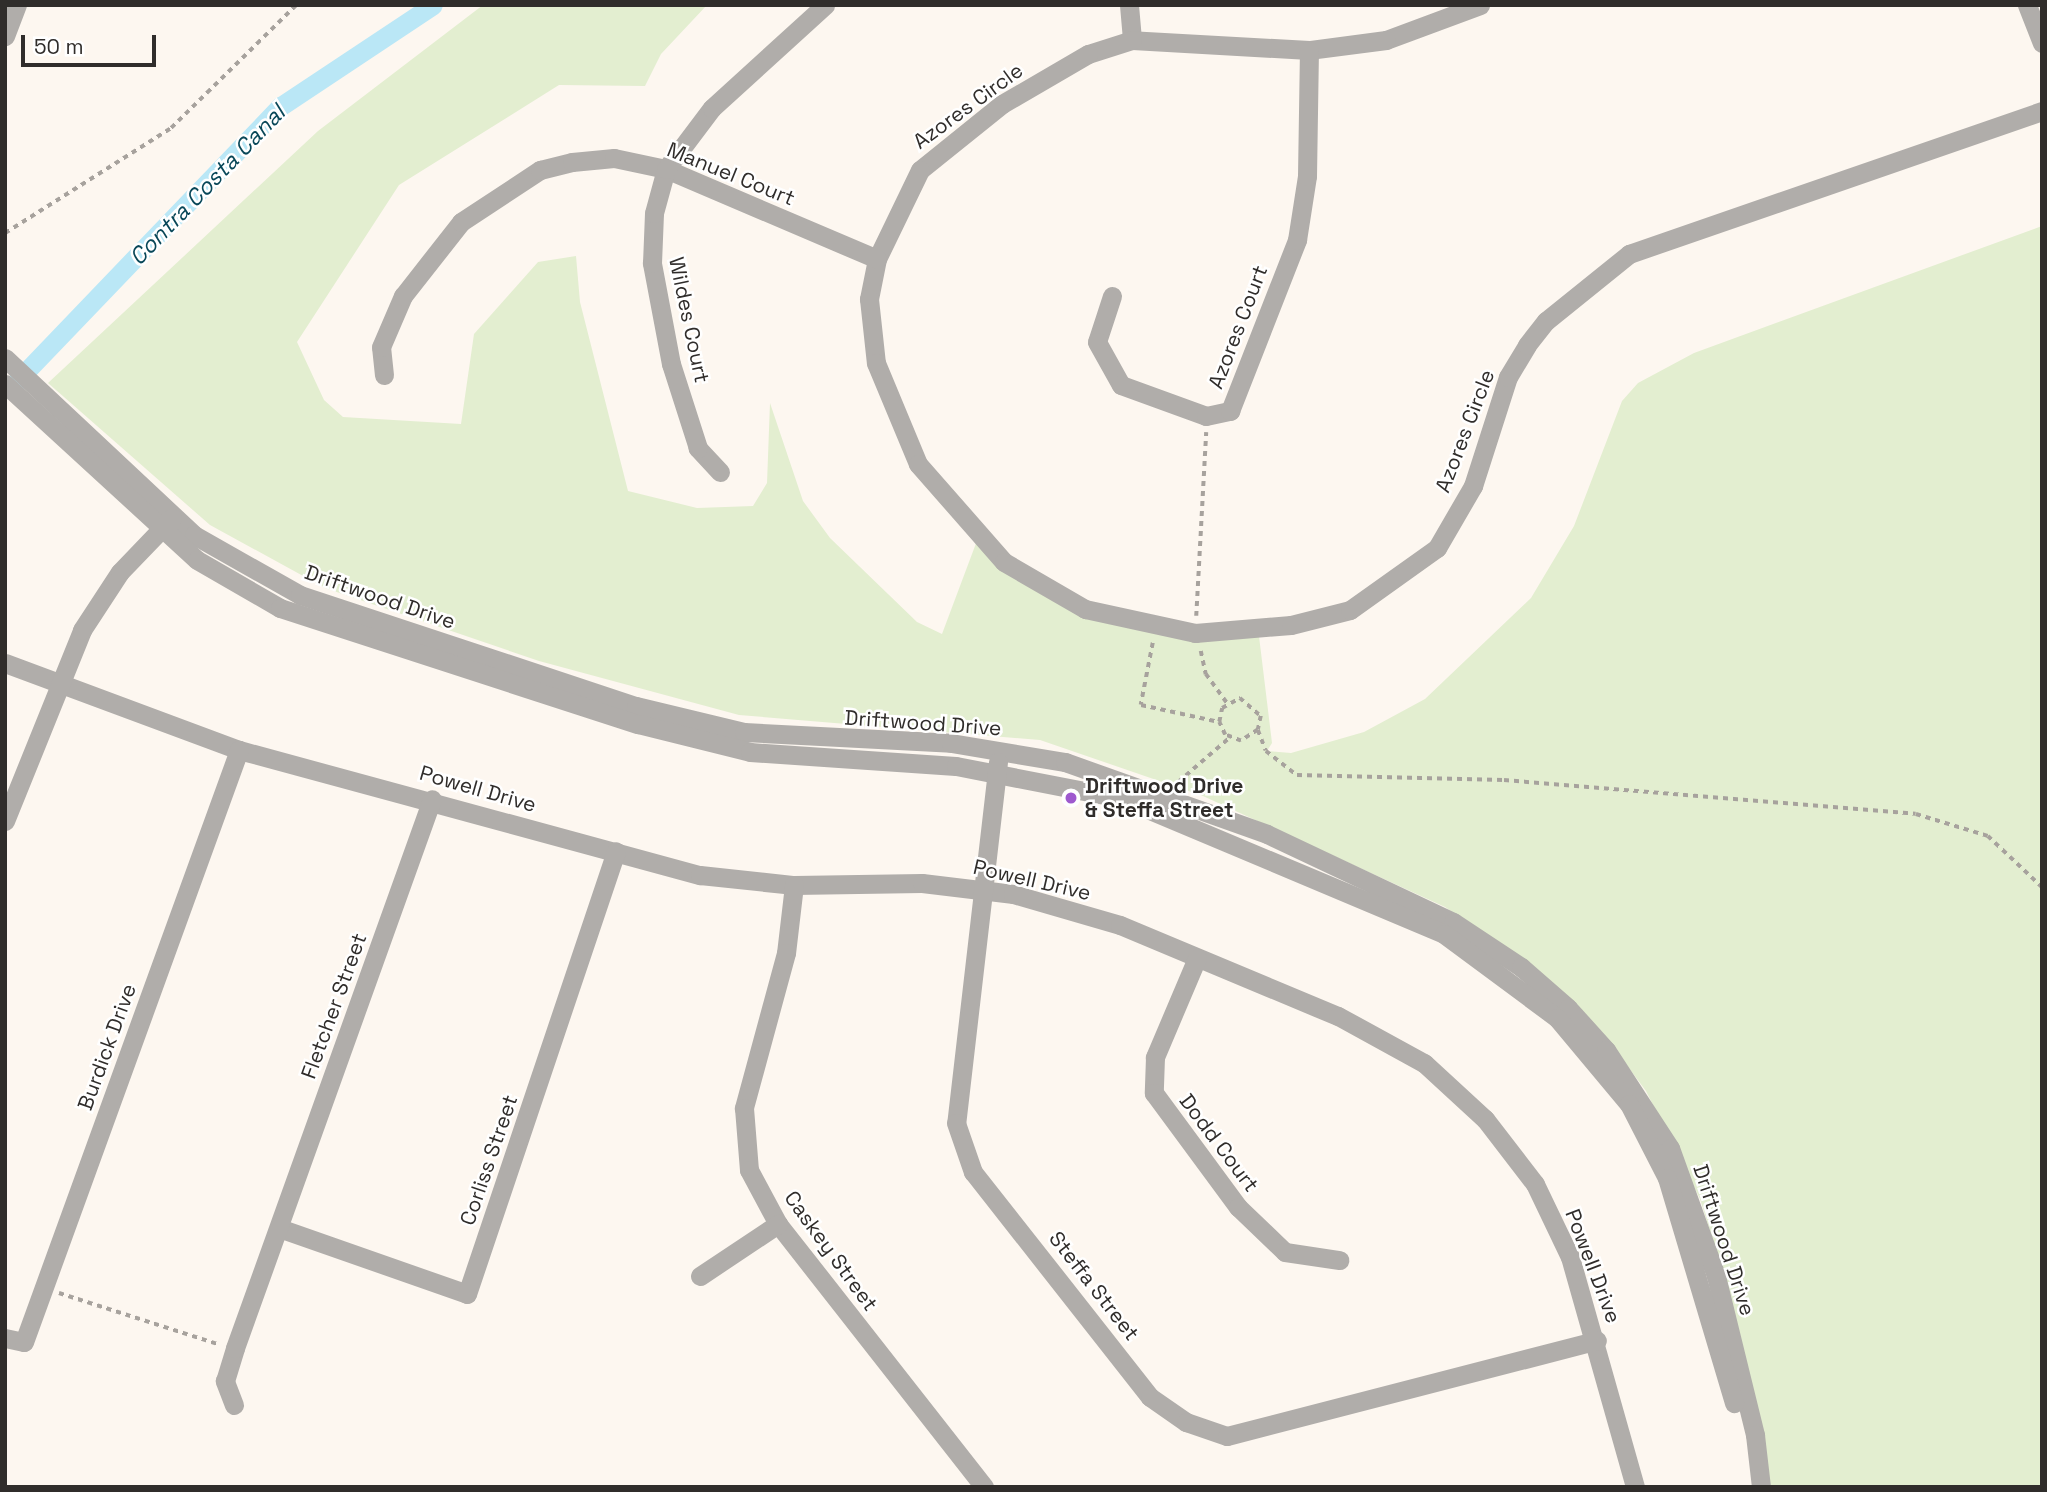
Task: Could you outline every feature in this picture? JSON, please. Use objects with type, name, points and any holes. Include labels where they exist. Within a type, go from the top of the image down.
[{"type":"street","points":[[5,36],[17,5]]},
{"type":"street","points":[[666,169],[712,108],[825,5]]},
{"type":"street","points":[[1129,5],[1132,40]]},
{"type":"street","name":"Azores Circle","points":[[1480,5],[1385,40],[1309,50],[1132,40],[1088,54],[1002,104],[920,170],[877,259],[869,299],[876,363],[894,416],[946,503],[1004,562],[1085,609],[1156,627],[1195,633],[1291,625],[1350,610],[1437,548],[1473,486],[1508,377],[1527,345],[1546,320],[1629,254],[2042,111]]},
{"type":"street","points":[[2027,5],[2042,43]]},
{"type":"street","name":"Azores Court","points":[[1112,296],[1097,342],[1121,385],[1206,416],[1230,411],[1297,240],[1307,176],[1309,50]]},
{"type":"street","name":"Manuel Court","points":[[384,375],[381,347],[403,296],[461,222],[540,170],[572,162],[614,158],[666,169],[877,259]]},
{"type":"street","name":"Wildes Court","points":[[666,169],[654,213],[652,263],[671,364],[698,448],[720,472]]},
{"type":"street","name":"Driftwood Drive","points":[[5,358],[34,398],[168,522],[197,559],[280,608],[638,724],[750,752],[998,774],[1121,798],[1240,844],[1444,934],[1557,1018],[1629,1104],[1667,1178],[1741,1428],[1748,1487]]},
{"type":"street","name":"Driftwood Drive","points":[[5,384],[34,398]]},
{"type":"street","points":[[5,821],[59,684],[89,619],[120,572],[168,522]]},
{"type":"street","name":"Driftwood Drive","points":[[168,522],[250,571],[300,595],[636,706],[744,732],[998,749],[1065,762],[1162,794],[1267,834],[1453,922],[1521,967],[1606,1050],[1670,1148],[1693,1203],[1755,1434],[1762,1487]]},
{"type":"street","name":"Powell Drive","points":[[5,663],[239,750],[432,799],[700,875],[794,885],[983,888],[1119,925],[1338,1016],[1424,1063],[1485,1119],[1535,1184],[1570,1257],[1597,1340],[1635,1487]]},
{"type":"street","name":"Steffa Street","points":[[998,749],[998,774],[956,1123],[973,1172],[1150,1397],[1186,1422],[1227,1436],[1597,1340]]},
{"type":"street","name":"Burdick Drive","points":[[5,1338],[24,1342],[239,750]]},
{"type":"street","name":"Fletcher Street","points":[[234,1405],[225,1381],[235,1348],[432,799]]},
{"type":"street","name":"Corliss Street","points":[[279,1228],[467,1294],[616,851]]},
{"type":"street","name":"Caskey Street","points":[[794,885],[786,953],[744,1108],[749,1170],[778,1224],[984,1487]]},
{"type":"street","name":"Dodd Court","points":[[1197,958],[1158,1045],[1154,1093],[1230,1197],[1285,1252],[1339,1261]]},
{"type":"street","points":[[700,1276],[778,1224]]},
{"type":"path","points":[[5,233],[171,128],[296,5]]},
{"type":"path","points":[[1206,416],[1195,633],[1206,674],[1227,703]]},
{"type":"path","points":[[1156,627],[1141,705],[1219,722],[1229,738]]},
{"type":"path","points":[[1219,722],[1227,703]]},
{"type":"path","points":[[1227,703],[1254,704],[1258,730],[1266,751],[1297,775],[1504,780],[1916,814],[1989,836],[2042,887]]},
{"type":"path","points":[[1162,794],[1229,738],[1248,739],[1258,730]]},
{"type":"path","points":[[44,1287],[172,1334],[235,1348]]},
{"type":"green space","points":[[483,5],[707,5],[661,54],[645,86],[559,85],[399,185],[297,342],[324,400],[343,417],[461,424],[474,334],[538,262],[576,256],[580,302],[628,491],[697,508],[753,506],[767,483],[770,403],[803,501],[830,538],[917,622],[942,634],[978,538],[1085,609],[1156,627],[1258,628],[1272,743],[1267,751],[1291,753],[1364,732],[1425,699],[1531,598],[1574,526],[1622,401],[1638,383],[1694,353],[2042,226],[2042,1487],[1770,1487],[1723,1273],[1700,1199],[1646,1091],[1602,1032],[1551,982],[1445,907],[1203,796],[1040,740],[739,715],[539,661],[325,588],[210,525],[48,383],[318,131]]},
{"type":"waterway","name":"Contra Costa Canal","points":[[13,385],[281,106],[433,5]]},
{"type":"place","name":"Driftwood Drive & Steffa Street","points":[[1071,798]]}]
